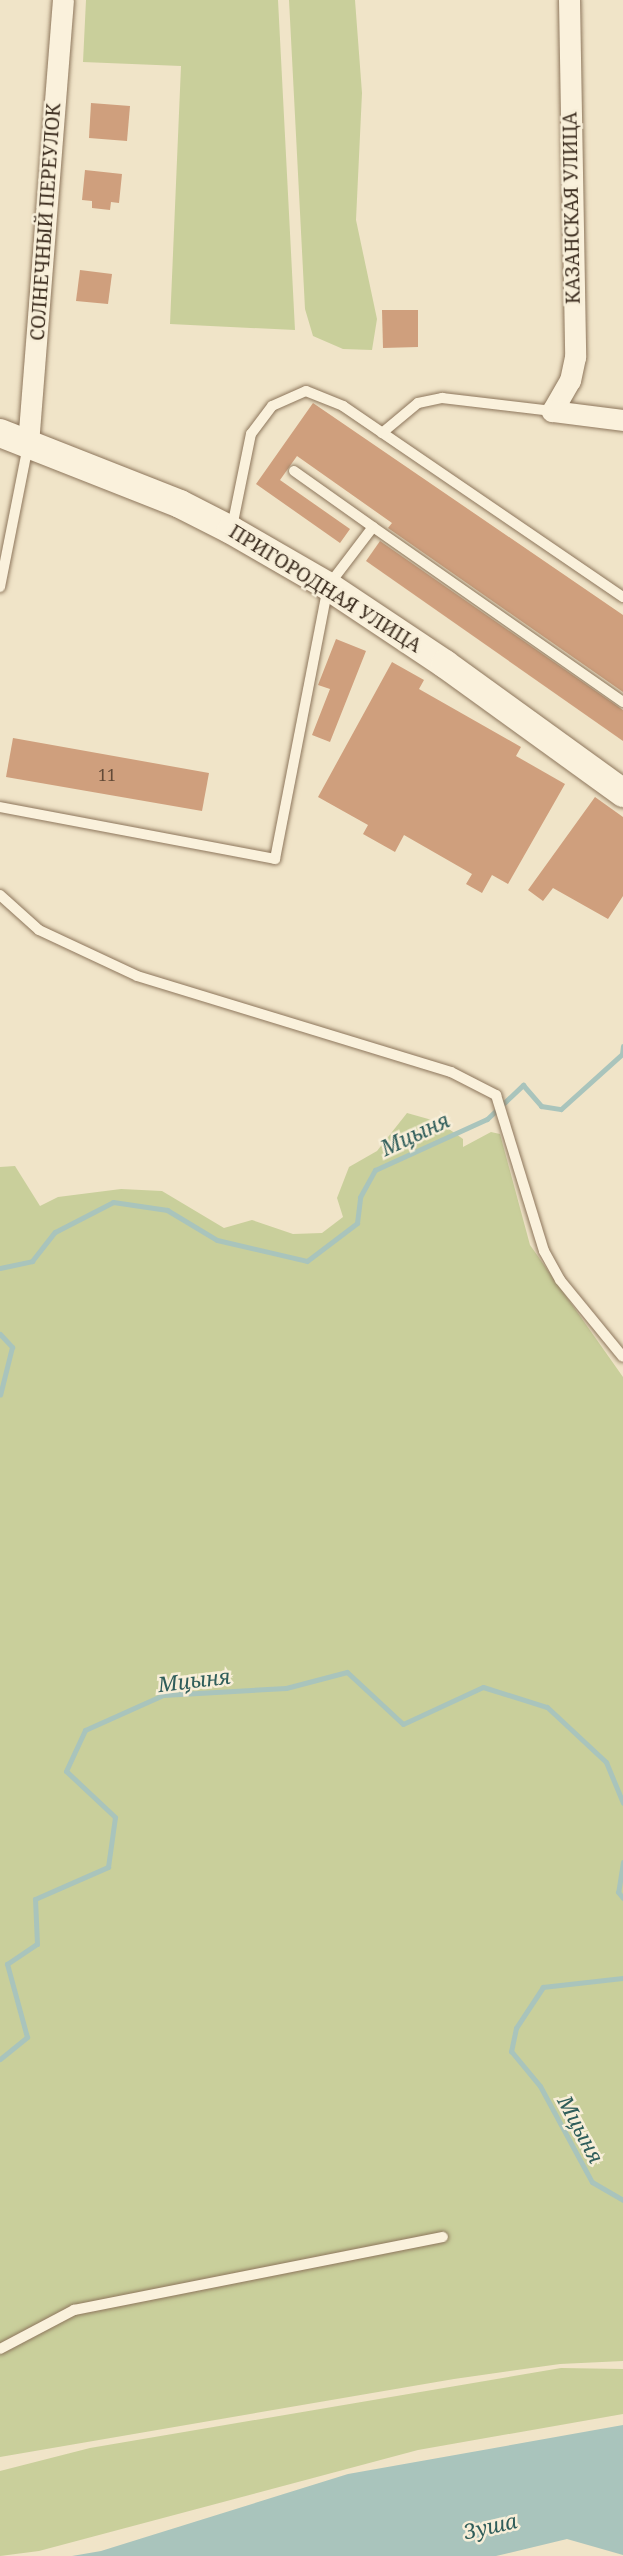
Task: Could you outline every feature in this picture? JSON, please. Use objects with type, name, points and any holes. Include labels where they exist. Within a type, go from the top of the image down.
[{"type":"street","name":"СОЛНЕЧНЫЙ ПЕРЕУЛОК","points":[[28,444],[63,0]]},
{"type":"street","name":"КАЗАНСКАЯ УЛИЦА","points":[[552,411],[570,380],[575,357],[569,0]]},
{"type":"street","points":[[552,411],[623,420]]},
{"type":"street","name":"ПРИГОРОДНАЯ УЛИЦА","points":[[0,433],[180,504],[328,586],[456,672],[623,793]]},
{"type":"lane","points":[[231,530],[251,434],[272,406],[306,391],[343,406],[623,597]]},
{"type":"lane","points":[[382,433],[418,403],[442,398],[552,411]]},
{"type":"lane","points":[[0,587],[28,444]]},
{"type":"lane","points":[[294,471],[623,702]]},
{"type":"lane","points":[[0,807],[275,859],[328,586],[373,527]]},
{"type":"lane","points":[[0,895],[38,930],[137,976],[451,1072],[496,1096],[510,1129],[524,1195],[544,1251],[561,1280],[623,1357]]},
{"type":"lane","points":[[0,2349],[74,2310],[443,2237]]},
{"type":"green space","points":[[86,0],[278,0],[295,330],[170,324],[181,66],[83,62]]},
{"type":"green space","points":[[289,0],[355,0],[362,93],[356,220],[377,319],[372,350],[343,349],[313,336],[305,309]]},
{"type":"green space","points":[[407,1113],[439,1122],[463,1139],[463,1147],[491,1132],[500,1134],[530,1245],[623,1377],[623,2361],[560,2364],[454,2379],[0,2457],[0,1167],[15,1166],[40,1206],[58,1197],[121,1189],[162,1191],[224,1228],[252,1220],[293,1234],[322,1233],[343,1217],[337,1198],[349,1167],[377,1151]]},
{"type":"green space","points":[[561,2368],[623,2369],[623,2414],[418,2450],[39,2551],[0,2556],[0,2471],[90,2448]]},
{"type":"water","name":"Зуша","points":[[623,2425],[623,2555],[567,2539],[496,2556],[72,2556],[101,2551],[348,2474]]},
{"type":"building","points":[[91,103],[130,106],[127,141],[89,138]]},
{"type":"building","points":[[85,170],[122,174],[119,203],[111,202],[110,210],[92,208],[92,201],[82,200]]},
{"type":"building","points":[[80,270],[112,274],[108,304],[76,301]]},
{"type":"building","points":[[382,310],[418,310],[418,347],[383,348]]},
{"type":"building","points":[[313,403],[623,615],[623,692],[388,528],[392,523],[297,456],[280,480],[350,529],[340,543],[256,484]]},
{"type":"building","points":[[380,541],[623,710],[623,741],[366,561]]},
{"type":"building","points":[[336,639],[366,651],[330,742],[312,735],[330,689],[318,685]]},
{"type":"building","points":[[392,662],[424,680],[419,689],[521,747],[516,756],[565,784],[508,884],[492,875],[482,893],[466,884],[472,874],[404,835],[395,852],[363,834],[368,825],[318,797]]},
{"type":"building","points":[[13,738],[209,773],[202,811],[6,777]]},
{"type":"building","points":[[595,797],[623,817],[623,896],[608,919],[553,888],[543,901],[528,890]]},
{"type":"waterway","name":"Мцыня","points":[[0,1268],[32,1261],[55,1232],[113,1202],[167,1210],[217,1240],[307,1261],[357,1223],[360,1197],[375,1170],[487,1119],[523,1085],[541,1106],[561,1109],[622,1054],[623,1046]]},
{"type":"waterway","name":"Мцыня","points":[[0,1334],[12,1347],[0,1395]]},
{"type":"waterway","name":"Мцыня","points":[[0,2059],[27,2037],[7,1964],[37,1944],[35,1899],[108,1867],[115,1817],[66,1771],[85,1730],[163,1695],[286,1688],[347,1672],[403,1724],[483,1687],[547,1707],[606,1762],[623,1803]]},
{"type":"waterway","name":"Мцыня","points":[[623,1862],[618,1892],[623,1898]]},
{"type":"waterway","name":"Мцыня","points":[[623,1978],[543,1987],[516,2028],[511,2051],[540,2086],[592,2182],[623,2200]]}]
